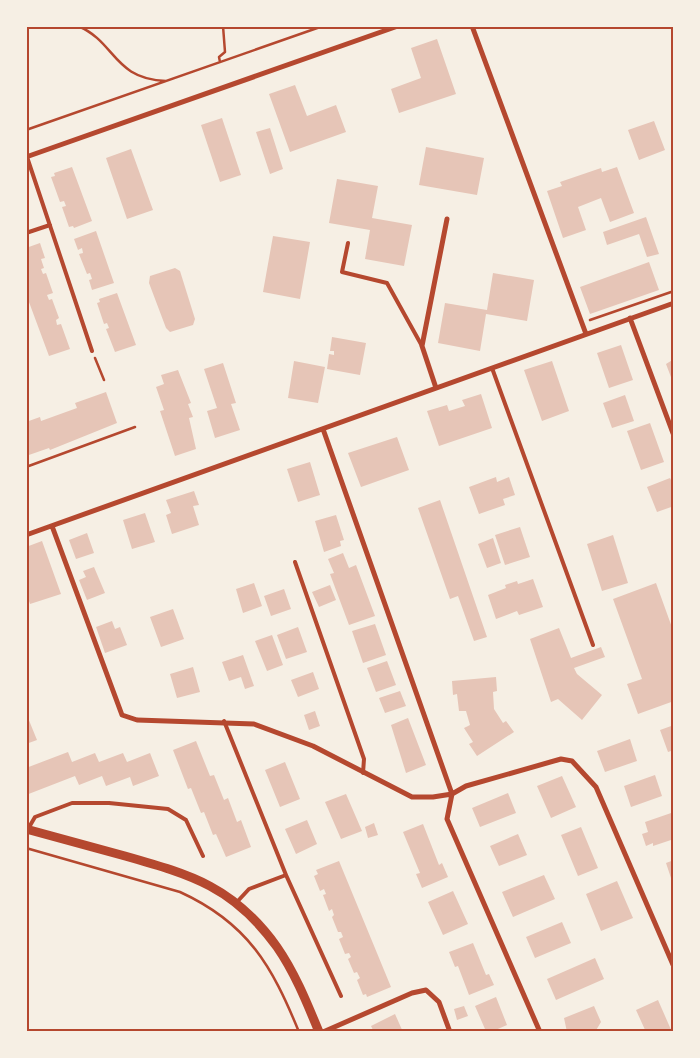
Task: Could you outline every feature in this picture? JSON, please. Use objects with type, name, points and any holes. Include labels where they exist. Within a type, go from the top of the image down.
[{"type":"street","points":[[26,157],[398,26]]},
{"type":"street","points":[[472,26],[586,334]]},
{"type":"street","points":[[436,388],[422,346],[447,219]]},
{"type":"street","points":[[26,535],[630,318],[674,304]]},
{"type":"street","points":[[630,318],[674,436]]},
{"type":"street","points":[[323,429],[452,794],[447,818],[540,1032]]},
{"type":"street","points":[[52,526],[122,715],[138,720],[224,721],[254,724],[313,746],[363,774],[412,797],[434,797],[452,794],[466,786],[561,759],[572,761],[596,787],[674,967]]},
{"type":"street","points":[[27,829],[184,873],[205,883],[236,903],[250,915],[278,948],[301,989],[319,1032]]},
{"type":"street","points":[[324,1032],[412,993],[426,990],[439,1002],[450,1032]]},
{"type":"lane","points":[[26,157],[92,350]]},
{"type":"lane","points":[[26,233],[50,225]]},
{"type":"lane","points":[[348,243],[342,272],[387,283],[422,346]]},
{"type":"lane","points":[[492,368],[593,645]]},
{"type":"lane","points":[[295,562],[364,759],[363,774]]},
{"type":"lane","points":[[224,721],[286,875],[341,996]]},
{"type":"lane","points":[[27,829],[35,817],[72,803],[134,804],[168,809],[186,820],[202,856]]},
{"type":"lane","points":[[236,903],[249,888],[286,875]]},
{"type":"path","points":[[78,26],[90,31],[113,58],[134,74],[167,81]]},
{"type":"path","points":[[220,62],[219,57],[225,52],[223,26]]},
{"type":"path","points":[[26,130],[323,26]]},
{"type":"path","points":[[582,322],[674,291]]},
{"type":"path","points":[[92,350],[104,380]]},
{"type":"path","points":[[26,467],[135,427]]},
{"type":"path","points":[[26,848],[180,892],[203,902],[220,914],[262,956],[283,993],[299,1032]]},
{"type":"building","points":[[437,39],[456,94],[399,113],[391,89],[421,78],[411,48]]},
{"type":"building","points":[[295,85],[307,116],[336,105],[346,132],[290,152],[269,94]]},
{"type":"building","points":[[222,118],[241,175],[220,182],[201,125]]},
{"type":"building","points":[[654,121],[665,150],[639,160],[628,130]]},
{"type":"building","points":[[270,128],[283,169],[270,174],[256,132]]},
{"type":"building","points":[[426,147],[484,158],[477,195],[419,185]]},
{"type":"building","points":[[131,149],[153,210],[127,219],[106,158]]},
{"type":"building","points":[[72,167],[92,221],[74,228],[73,226],[69,227],[62,207],[66,206],[64,201],[60,202],[51,177],[55,176],[54,173]]},
{"type":"building","points":[[617,167],[634,213],[610,222],[601,198],[578,207],[586,230],[563,238],[547,191],[562,186],[560,182],[601,168],[602,172]]},
{"type":"building","points":[[337,179],[378,186],[372,218],[412,225],[404,266],[365,259],[370,230],[329,223]]},
{"type":"building","points":[[646,217],[659,254],[647,257],[639,234],[607,245],[603,232]]},
{"type":"building","points":[[96,231],[114,283],[92,290],[89,280],[92,279],[90,273],[87,274],[79,254],[83,253],[82,248],[78,250],[74,239]]},
{"type":"building","points":[[273,236],[310,242],[300,299],[263,292]]},
{"type":"building","points":[[40,243],[45,258],[41,259],[44,268],[41,269],[43,274],[46,273],[53,293],[47,295],[49,300],[52,299],[59,318],[56,320],[57,325],[61,324],[70,349],[49,356],[26,294],[28,290],[26,284],[26,248]]},
{"type":"building","points":[[649,262],[659,290],[590,314],[580,287]]},
{"type":"building","points":[[175,268],[180,271],[195,319],[193,325],[170,332],[166,328],[149,283],[150,276]]},
{"type":"building","points":[[493,273],[534,280],[527,321],[486,314],[480,351],[438,343],[445,303],[487,310]]},
{"type":"building","points":[[117,293],[136,345],[115,352],[106,329],[109,328],[107,323],[104,324],[97,303],[100,302],[99,299]]},
{"type":"building","points":[[332,337],[366,343],[360,375],[327,369],[329,354],[334,355],[334,351],[330,351]]},
{"type":"building","points":[[621,345],[633,380],[609,388],[597,353]]},
{"type":"building","points":[[674,359],[674,385],[666,364]]},
{"type":"building","points":[[294,361],[325,367],[318,403],[288,398]]},
{"type":"building","points":[[552,361],[569,411],[542,421],[524,370]]},
{"type":"building","points":[[223,363],[236,403],[231,404],[240,430],[215,438],[207,411],[217,408],[204,369]]},
{"type":"building","points":[[178,370],[191,403],[188,404],[193,417],[189,418],[196,449],[175,456],[160,411],[164,410],[156,387],[164,384],[161,375]]},
{"type":"building","points":[[106,392],[117,423],[50,450],[49,448],[26,456],[26,422],[40,417],[41,421],[77,408],[75,403]]},
{"type":"building","points":[[481,394],[492,428],[439,446],[427,411],[447,405],[449,411],[465,406],[462,400]]},
{"type":"building","points":[[625,395],[634,421],[612,428],[603,403]]},
{"type":"building","points":[[650,423],[664,462],[641,470],[627,431]]},
{"type":"building","points":[[397,437],[409,470],[361,487],[348,453]]},
{"type":"building","points":[[310,462],[320,495],[298,502],[287,469]]},
{"type":"building","points":[[496,477],[497,482],[509,477],[515,495],[503,499],[505,505],[479,514],[469,487]]},
{"type":"building","points":[[670,478],[674,486],[671,491],[674,506],[657,512],[647,487]]},
{"type":"building","points":[[194,491],[199,505],[193,506],[199,525],[172,534],[166,515],[171,513],[166,500]]},
{"type":"building","points":[[440,500],[487,637],[474,641],[458,596],[450,599],[418,508]]},
{"type":"building","points":[[145,513],[155,542],[132,549],[123,520]]},
{"type":"building","points":[[336,515],[344,540],[340,541],[341,546],[324,552],[315,521]]},
{"type":"building","points":[[520,527],[530,557],[505,565],[495,535]]},
{"type":"building","points":[[87,533],[94,553],[76,559],[69,540]]},
{"type":"building","points":[[613,535],[628,583],[602,591],[587,544]]},
{"type":"building","points":[[493,538],[501,563],[487,568],[478,544]]},
{"type":"building","points":[[42,541],[61,594],[30,604],[26,592],[26,547]]},
{"type":"building","points":[[343,553],[349,568],[356,565],[375,616],[349,625],[330,574],[334,573],[328,559]]},
{"type":"building","points":[[94,567],[105,593],[87,600],[79,580],[86,577],[83,571]]},
{"type":"building","points":[[533,579],[543,607],[519,615],[517,611],[496,619],[488,595],[506,588],[505,585],[517,581],[518,584]]},
{"type":"building","points":[[254,583],[262,606],[243,613],[236,589]]},
{"type":"building","points":[[656,583],[674,633],[674,701],[638,714],[627,684],[642,679],[613,599]]},
{"type":"building","points":[[330,585],[336,600],[319,607],[312,592]]},
{"type":"building","points":[[284,589],[291,609],[271,616],[264,596]]},
{"type":"building","points":[[173,609],[184,639],[161,647],[150,617]]},
{"type":"building","points":[[112,621],[115,629],[120,627],[127,645],[105,653],[96,627]]},
{"type":"building","points":[[375,624],[386,655],[363,663],[352,631]]},
{"type":"building","points":[[298,627],[307,652],[286,659],[277,635]]},
{"type":"building","points":[[559,628],[571,658],[601,647],[605,657],[574,668],[577,674],[602,695],[582,720],[558,699],[551,702],[530,639]]},
{"type":"building","points":[[272,635],[283,665],[267,671],[255,641]]},
{"type":"building","points":[[243,655],[254,686],[245,689],[241,677],[229,681],[222,662]]},
{"type":"building","points":[[387,661],[396,685],[376,692],[367,668]]},
{"type":"building","points":[[193,667],[200,692],[177,698],[170,674]]},
{"type":"building","points":[[313,672],[319,689],[298,697],[291,680]]},
{"type":"building","points":[[496,677],[497,691],[493,692],[494,709],[503,723],[506,721],[514,732],[477,756],[469,744],[473,742],[464,728],[470,725],[466,711],[459,711],[457,694],[453,695],[452,681]]},
{"type":"building","points":[[400,691],[406,706],[385,713],[379,698]]},
{"type":"building","points":[[315,711],[320,726],[309,730],[304,715]]},
{"type":"building","points":[[26,713],[37,740],[26,744]]},
{"type":"building","points":[[408,718],[426,765],[406,773],[391,725]]},
{"type":"building","points":[[674,725],[674,750],[668,752],[660,730]]},
{"type":"building","points":[[630,739],[637,761],[605,772],[597,751]]},
{"type":"building","points":[[196,741],[210,776],[214,775],[224,800],[228,798],[237,822],[241,820],[251,847],[226,857],[216,834],[213,835],[204,812],[201,813],[191,788],[188,789],[173,750]]},
{"type":"building","points":[[68,752],[72,762],[95,753],[99,762],[123,753],[127,762],[150,753],[159,776],[133,786],[130,777],[106,786],[102,776],[79,785],[75,776],[26,795],[26,768]]},
{"type":"building","points":[[285,762],[300,799],[280,807],[265,770]]},
{"type":"building","points":[[655,775],[662,796],[631,807],[624,786]]},
{"type":"building","points":[[562,776],[576,807],[551,818],[537,786]]},
{"type":"building","points":[[508,793],[516,813],[480,827],[472,808]]},
{"type":"building","points":[[346,794],[362,831],[341,839],[325,802]]},
{"type":"building","points":[[674,812],[674,839],[653,846],[653,843],[646,846],[642,834],[648,832],[645,822]]},
{"type":"building","points":[[307,820],[317,844],[296,854],[285,829]]},
{"type":"building","points":[[374,823],[378,835],[368,838],[365,827]]},
{"type":"building","points":[[423,824],[439,865],[442,863],[448,877],[422,888],[416,874],[420,873],[403,832]]},
{"type":"building","points":[[581,827],[598,868],[578,876],[561,835]]},
{"type":"building","points":[[518,834],[527,855],[499,866],[490,846]]},
{"type":"building","points":[[674,860],[674,883],[673,884],[666,863]]},
{"type":"building","points":[[339,861],[391,987],[367,997],[366,994],[363,995],[357,980],[360,978],[357,972],[354,973],[348,959],[351,957],[349,953],[345,954],[339,939],[343,937],[341,932],[338,932],[332,917],[334,915],[332,909],[329,911],[323,895],[326,894],[324,889],[320,891],[314,876],[318,874],[316,870]]},
{"type":"building","points":[[544,875],[555,899],[513,917],[502,892]]},
{"type":"building","points":[[617,881],[633,918],[601,931],[586,894]]},
{"type":"building","points":[[453,891],[468,924],[443,935],[428,902]]},
{"type":"building","points":[[562,922],[571,943],[535,958],[526,937]]},
{"type":"building","points":[[473,943],[486,975],[489,974],[494,985],[469,995],[458,966],[455,967],[449,952]]},
{"type":"building","points":[[595,958],[604,979],[556,1000],[547,979]]},
{"type":"building","points":[[496,997],[507,1025],[491,1032],[477,1032],[485,1029],[475,1006]]},
{"type":"building","points":[[658,1000],[672,1032],[646,1032],[636,1010]]},
{"type":"building","points":[[464,1006],[468,1016],[457,1020],[454,1009]]},
{"type":"building","points":[[594,1006],[601,1022],[595,1032],[567,1032],[564,1018]]},
{"type":"building","points":[[395,1014],[403,1032],[374,1032],[371,1026]]}]
